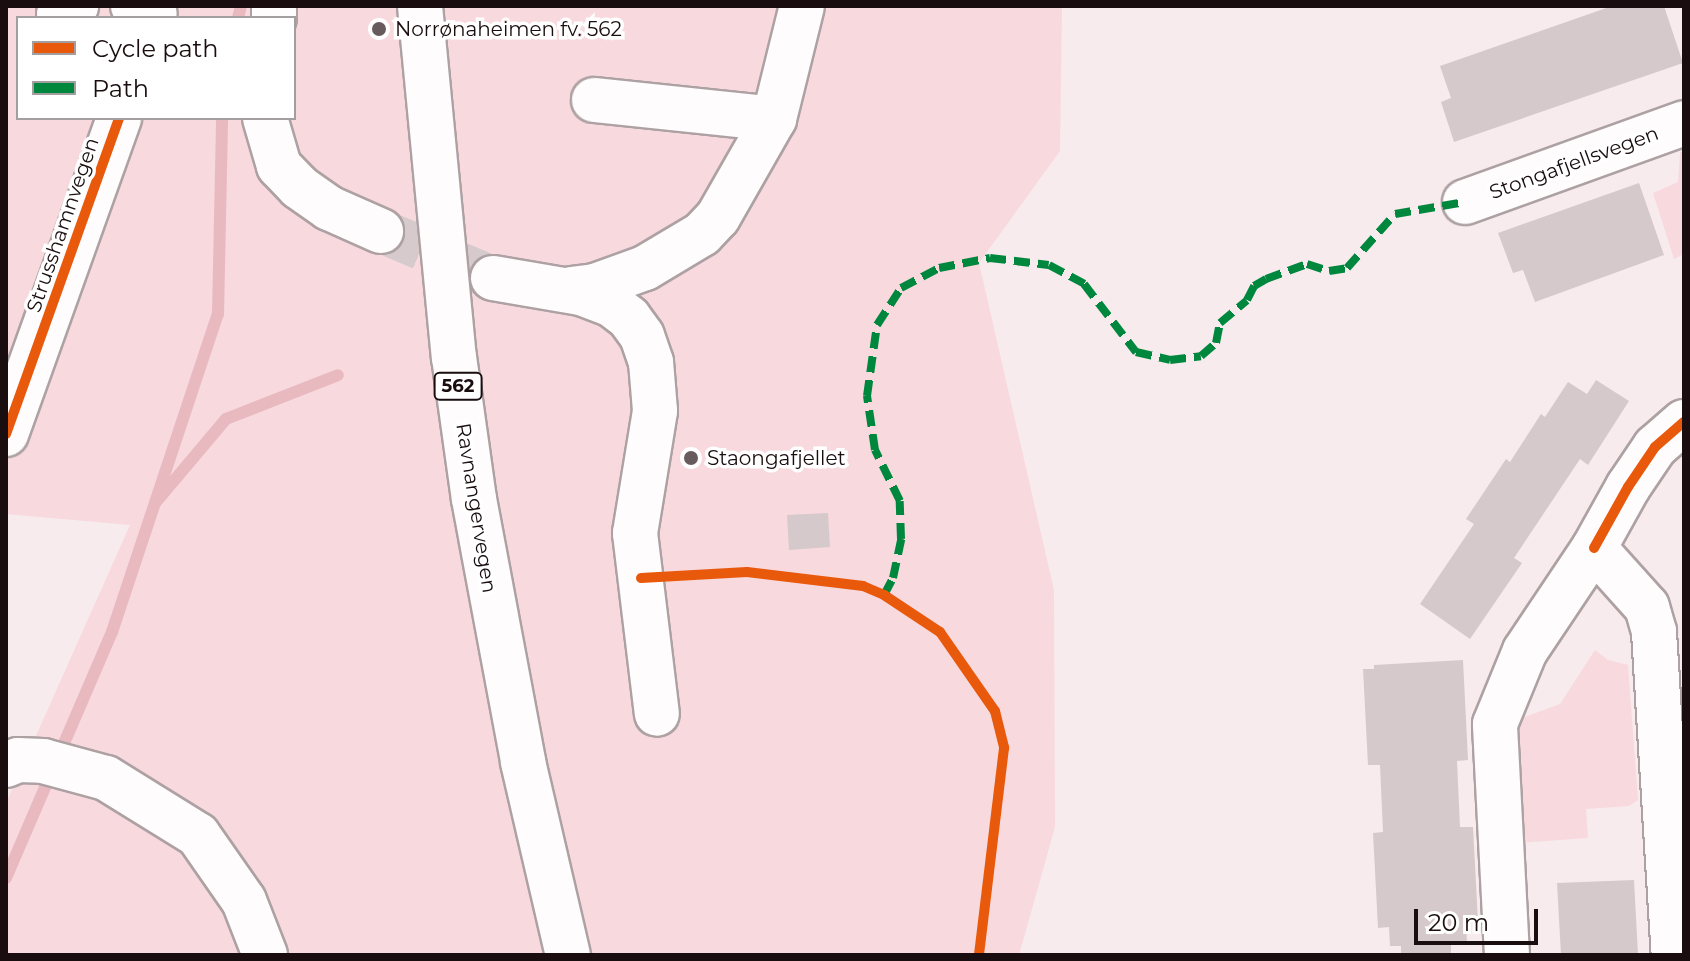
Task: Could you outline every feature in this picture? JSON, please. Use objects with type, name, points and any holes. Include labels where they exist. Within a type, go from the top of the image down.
[{"type":"main road","name":"Ravnangervegen","points":[[420,6],[454,357],[474,499],[523,762],[568,955]]},
{"type":"main road","points":[[571,289],[619,279],[702,234],[732,198],[774,119],[802,6]]},
{"type":"main road","points":[[594,100],[774,119]]},
{"type":"main road","name":"Strusshamnvegen","points":[[6,434],[118,120]]},
{"type":"main road","points":[[266,120],[279,166],[299,187],[329,208],[381,231]]},
{"type":"main road","name":"Stongafjellsvegen","points":[[1465,202],[1684,123]]},
{"type":"main road","points":[[493,278],[571,289],[612,305],[629,318],[642,336],[651,362],[655,411],[635,533],[657,714]]},
{"type":"main road","points":[[1507,955],[1495,724],[1525,651],[1594,548],[1628,487],[1655,447],[1684,422]]},
{"type":"main road","points":[[1594,548],[1647,607],[1654,632],[1674,955]]},
{"type":"main road","points":[[6,765],[18,760],[43,761],[106,778],[198,835],[244,901],[265,955]]},
{"type":"shaded area","points":[[6,6],[1062,6],[1060,151],[979,263],[1054,590],[1055,827],[1019,955],[6,955],[6,803],[130,525],[6,514]]},
{"type":"shaded area","points":[[1684,150],[1684,254],[1674,259],[1653,193],[1678,182],[1680,153]]},
{"type":"shaded area","points":[[1595,650],[1608,660],[1628,665],[1638,800],[1629,806],[1586,809],[1588,838],[1517,843],[1514,721],[1560,704]]},
{"type":"building","points":[[1612,6],[1664,6],[1683,63],[1454,142],[1441,102],[1451,98],[1440,66]]},
{"type":"building","points":[[1639,183],[1664,255],[1535,302],[1523,270],[1513,273],[1498,233]]},
{"type":"building","points":[[1596,380],[1629,401],[1588,465],[1580,459],[1514,558],[1522,563],[1470,639],[1420,604],[1474,524],[1466,519],[1506,459],[1510,462],[1541,414],[1545,417],[1568,382],[1587,394]]},
{"type":"building","points":[[828,513],[830,547],[789,550],[787,515]]},
{"type":"building","points":[[1463,660],[1468,760],[1457,761],[1460,827],[1473,827],[1478,922],[1466,923],[1467,942],[1451,943],[1451,955],[1401,955],[1401,946],[1390,946],[1389,927],[1378,928],[1373,833],[1383,832],[1380,765],[1368,765],[1363,669],[1374,669],[1374,665]]},
{"type":"building","points":[[1634,880],[1638,955],[1561,955],[1557,883]]},
{"type":"waterway","points":[[238,16],[241,6]]},
{"type":"waterway","points":[[6,878],[112,632],[218,314],[222,120]]},
{"type":"waterway","points":[[156,502],[226,419],[338,375]]},
{"type":"tunnel","points":[[381,231],[493,278]]},
{"type":"marked path","points":[[884,595],[893,578],[901,539],[900,501],[875,450],[867,396],[877,325],[901,288],[939,268],[990,258],[1049,265],[1084,284],[1136,352],[1170,360],[1201,356],[1216,343],[1220,323],[1247,300],[1254,286],[1307,264],[1329,271],[1347,268],[1395,214],[1465,202]]},
{"type":"cycle path","points":[[6,434],[118,120]]},
{"type":"cycle path","points":[[1594,548],[1628,487],[1655,447],[1684,422]]},
{"type":"cycle path","points":[[641,578],[747,572],[863,586],[884,595],[940,632],[995,711],[1004,748],[979,955]]},
{"type":"place","name":"Norrønaheimen fv. 562","points":[[379,29]]},
{"type":"place","name":"Staongafjellet","points":[[691,458]]}]
